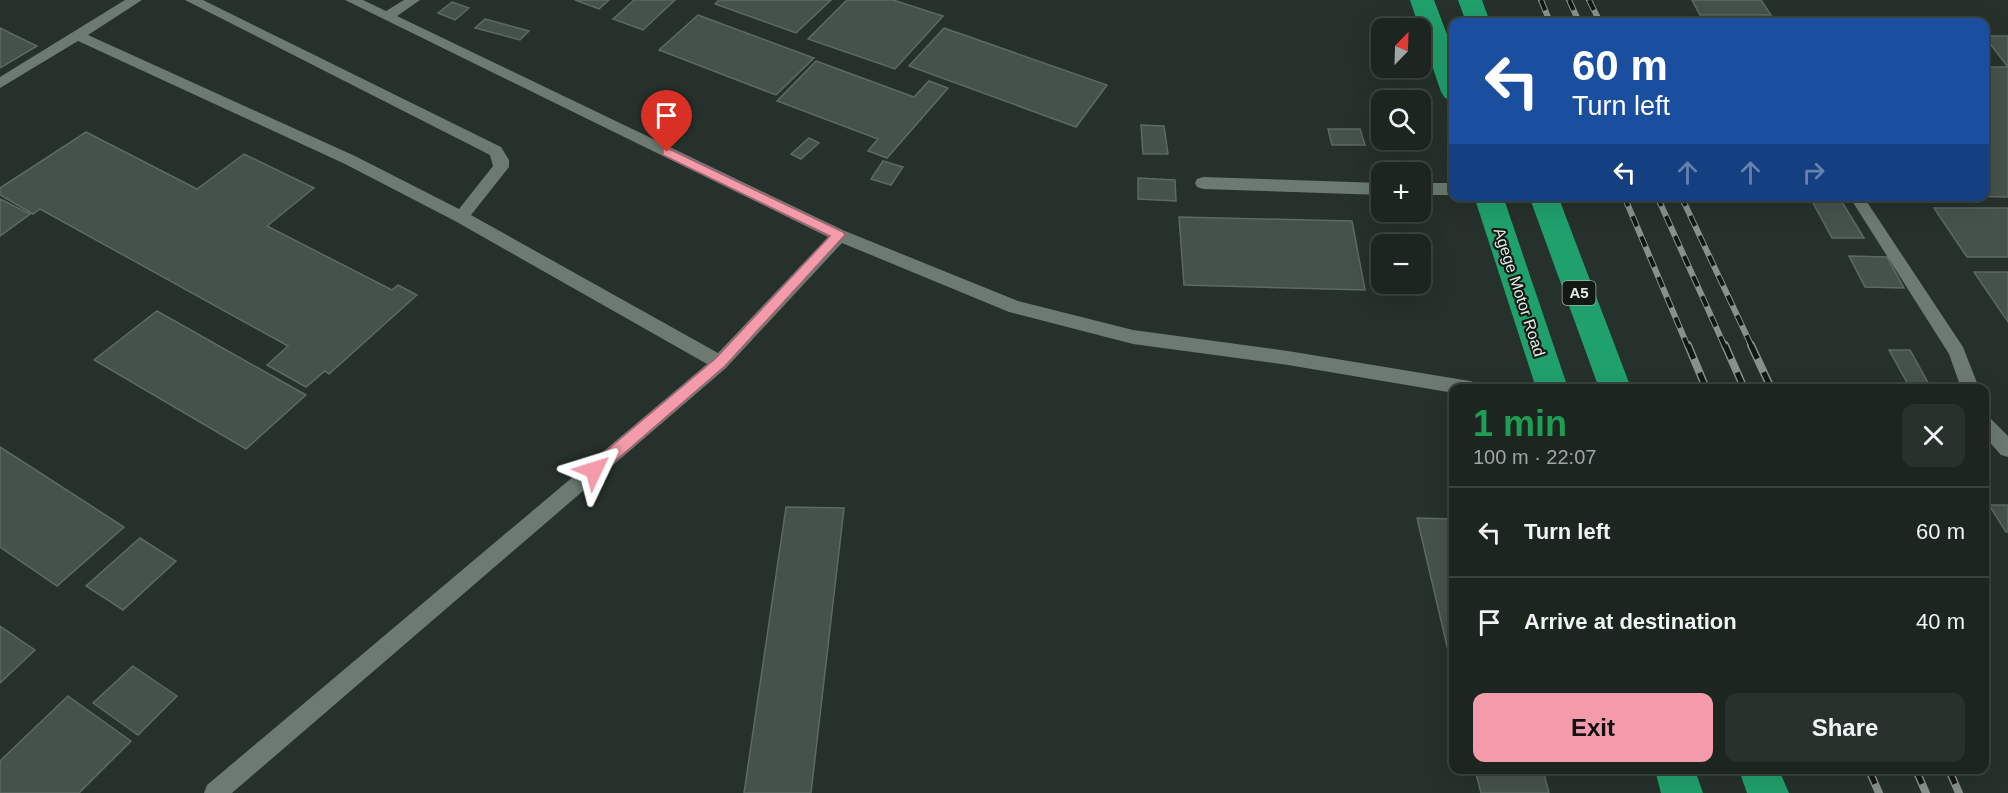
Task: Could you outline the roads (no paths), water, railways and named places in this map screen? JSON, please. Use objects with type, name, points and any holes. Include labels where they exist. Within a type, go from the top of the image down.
[{"type":"highway","points":[[1422,0],[1449,78]]},
{"type":"highway","points":[[1470,0],[1477,18]]},
{"type":"highway","name":"Agege Motor Road","points":[[1490,201],[1551,384]]},
{"type":"highway","name":"A5","points":[[1545,201],[1614,384]]},
{"type":"highway","points":[[1676,774],[1682,793]]},
{"type":"highway","points":[[1761,774],[1768,793]]},
{"type":"lane","points":[[0,83],[135,0]]},
{"type":"lane","points":[[192,0],[495,151],[501,159],[501,167],[460,217]]},
{"type":"lane","points":[[352,0],[839,235],[1015,307],[1133,338],[1287,358],[1449,385]]},
{"type":"lane","points":[[387,17],[413,0]]},
{"type":"lane","points":[[76,36],[350,160],[460,217],[720,363]]},
{"type":"lane","points":[[1203,183],[1371,189]]},
{"type":"lane","points":[[1431,189],[1449,189]]},
{"type":"lane","points":[[1858,201],[1957,352],[1969,384]]},
{"type":"lane","points":[[215,793],[720,363],[839,235]]},
{"type":"lane","points":[[1989,428],[2008,449]]},
{"type":"railway","points":[[1541,0],[1548,18]]},
{"type":"railway","points":[[1569,0],[1577,18]]},
{"type":"railway","points":[[1589,0],[1598,18]]},
{"type":"railway","points":[[1626,201],[1688,347]]},
{"type":"railway","points":[[1659,201],[1725,347]]},
{"type":"railway","points":[[1683,201],[1752,347]]},
{"type":"railway","points":[[1688,345],[1704,384]]},
{"type":"railway","points":[[1725,345],[1742,384]]},
{"type":"railway","points":[[1751,345],[1769,384]]},
{"type":"railway","points":[[1871,774],[1879,793]]},
{"type":"railway","points":[[1918,774],[1926,793]]},
{"type":"railway","points":[[1951,774],[1959,793]]}]
